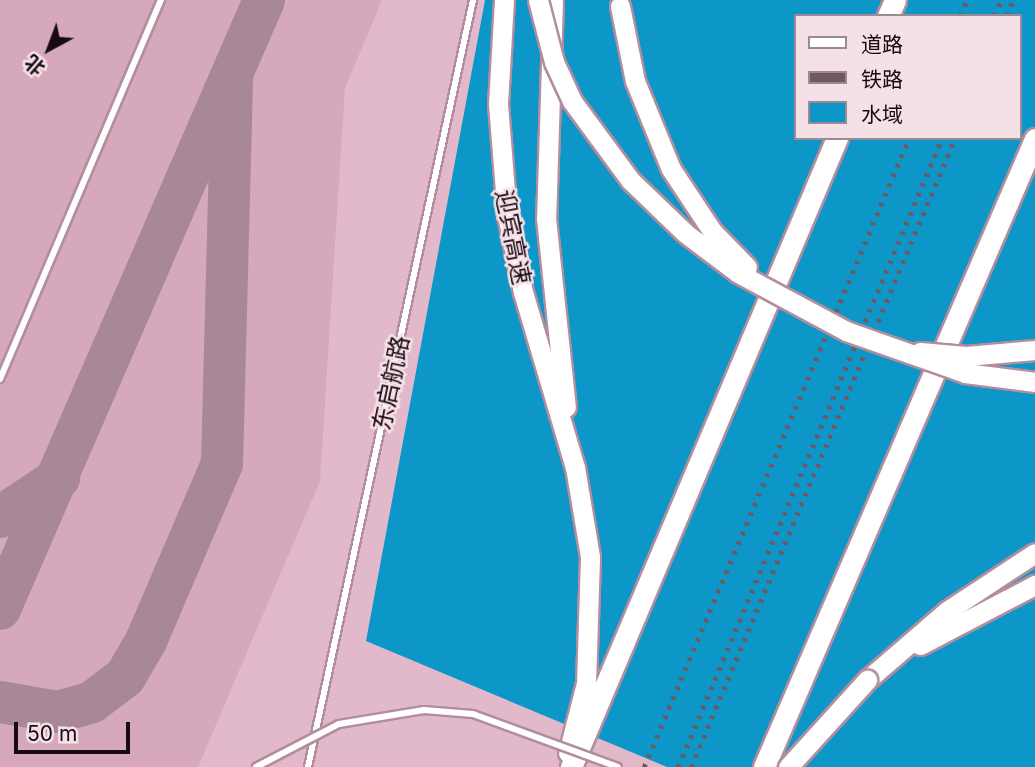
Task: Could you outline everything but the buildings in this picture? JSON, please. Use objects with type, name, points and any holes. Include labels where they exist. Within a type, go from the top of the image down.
[{"type":"highway","points":[[764,767],[1035,139]]},
{"type":"highway","points":[[571,767],[836,140]]},
{"type":"main road","name":"迎宾高速","points":[[504,0],[498,104],[503,189],[523,292],[575,467]]},
{"type":"main road","points":[[538,0],[554,62],[572,101],[630,180],[675,224],[738,273],[803,310],[888,347],[965,373],[1035,382]]},
{"type":"main road","name":"迎宾高速","points":[[553,0],[547,230],[592,596],[586,683],[564,767]]},
{"type":"main road","points":[[619,0],[635,81],[671,169],[712,231],[744,265],[803,310]]},
{"type":"main road","points":[[888,347],[966,356],[1035,350]]},
{"type":"main road","points":[[788,767],[867,680],[947,611],[1035,553]]},
{"type":"main road","points":[[867,680],[1035,585]]},
{"type":"lane","points":[[0,379],[161,0]]},
{"type":"lane","name":"东启航路","points":[[308,767],[473,0]]},
{"type":"lane","points":[[256,767],[339,724],[424,710],[473,714],[618,767]]},
{"type":"shaded area","points":[[0,0],[382,0],[345,88],[320,481],[198,767],[0,767]]},
{"type":"water","points":[[485,0],[1035,0],[1035,767],[667,767],[366,641]]},
{"type":"taxiway","points":[[0,609],[264,0]]},
{"type":"taxiway","points":[[0,702],[58,712],[92,702],[125,677],[146,641],[222,464],[232,76]]},
{"type":"taxiway","points":[[0,517],[59,478]]},
{"type":"railway","points":[[961,14],[967,0]]},
{"type":"railway","points":[[995,14],[1001,0]]},
{"type":"railway","points":[[1008,14],[1013,0]]},
{"type":"railway","points":[[644,767],[908,140]]},
{"type":"railway","points":[[678,767],[941,140]]},
{"type":"railway","points":[[691,767],[954,140]]}]
